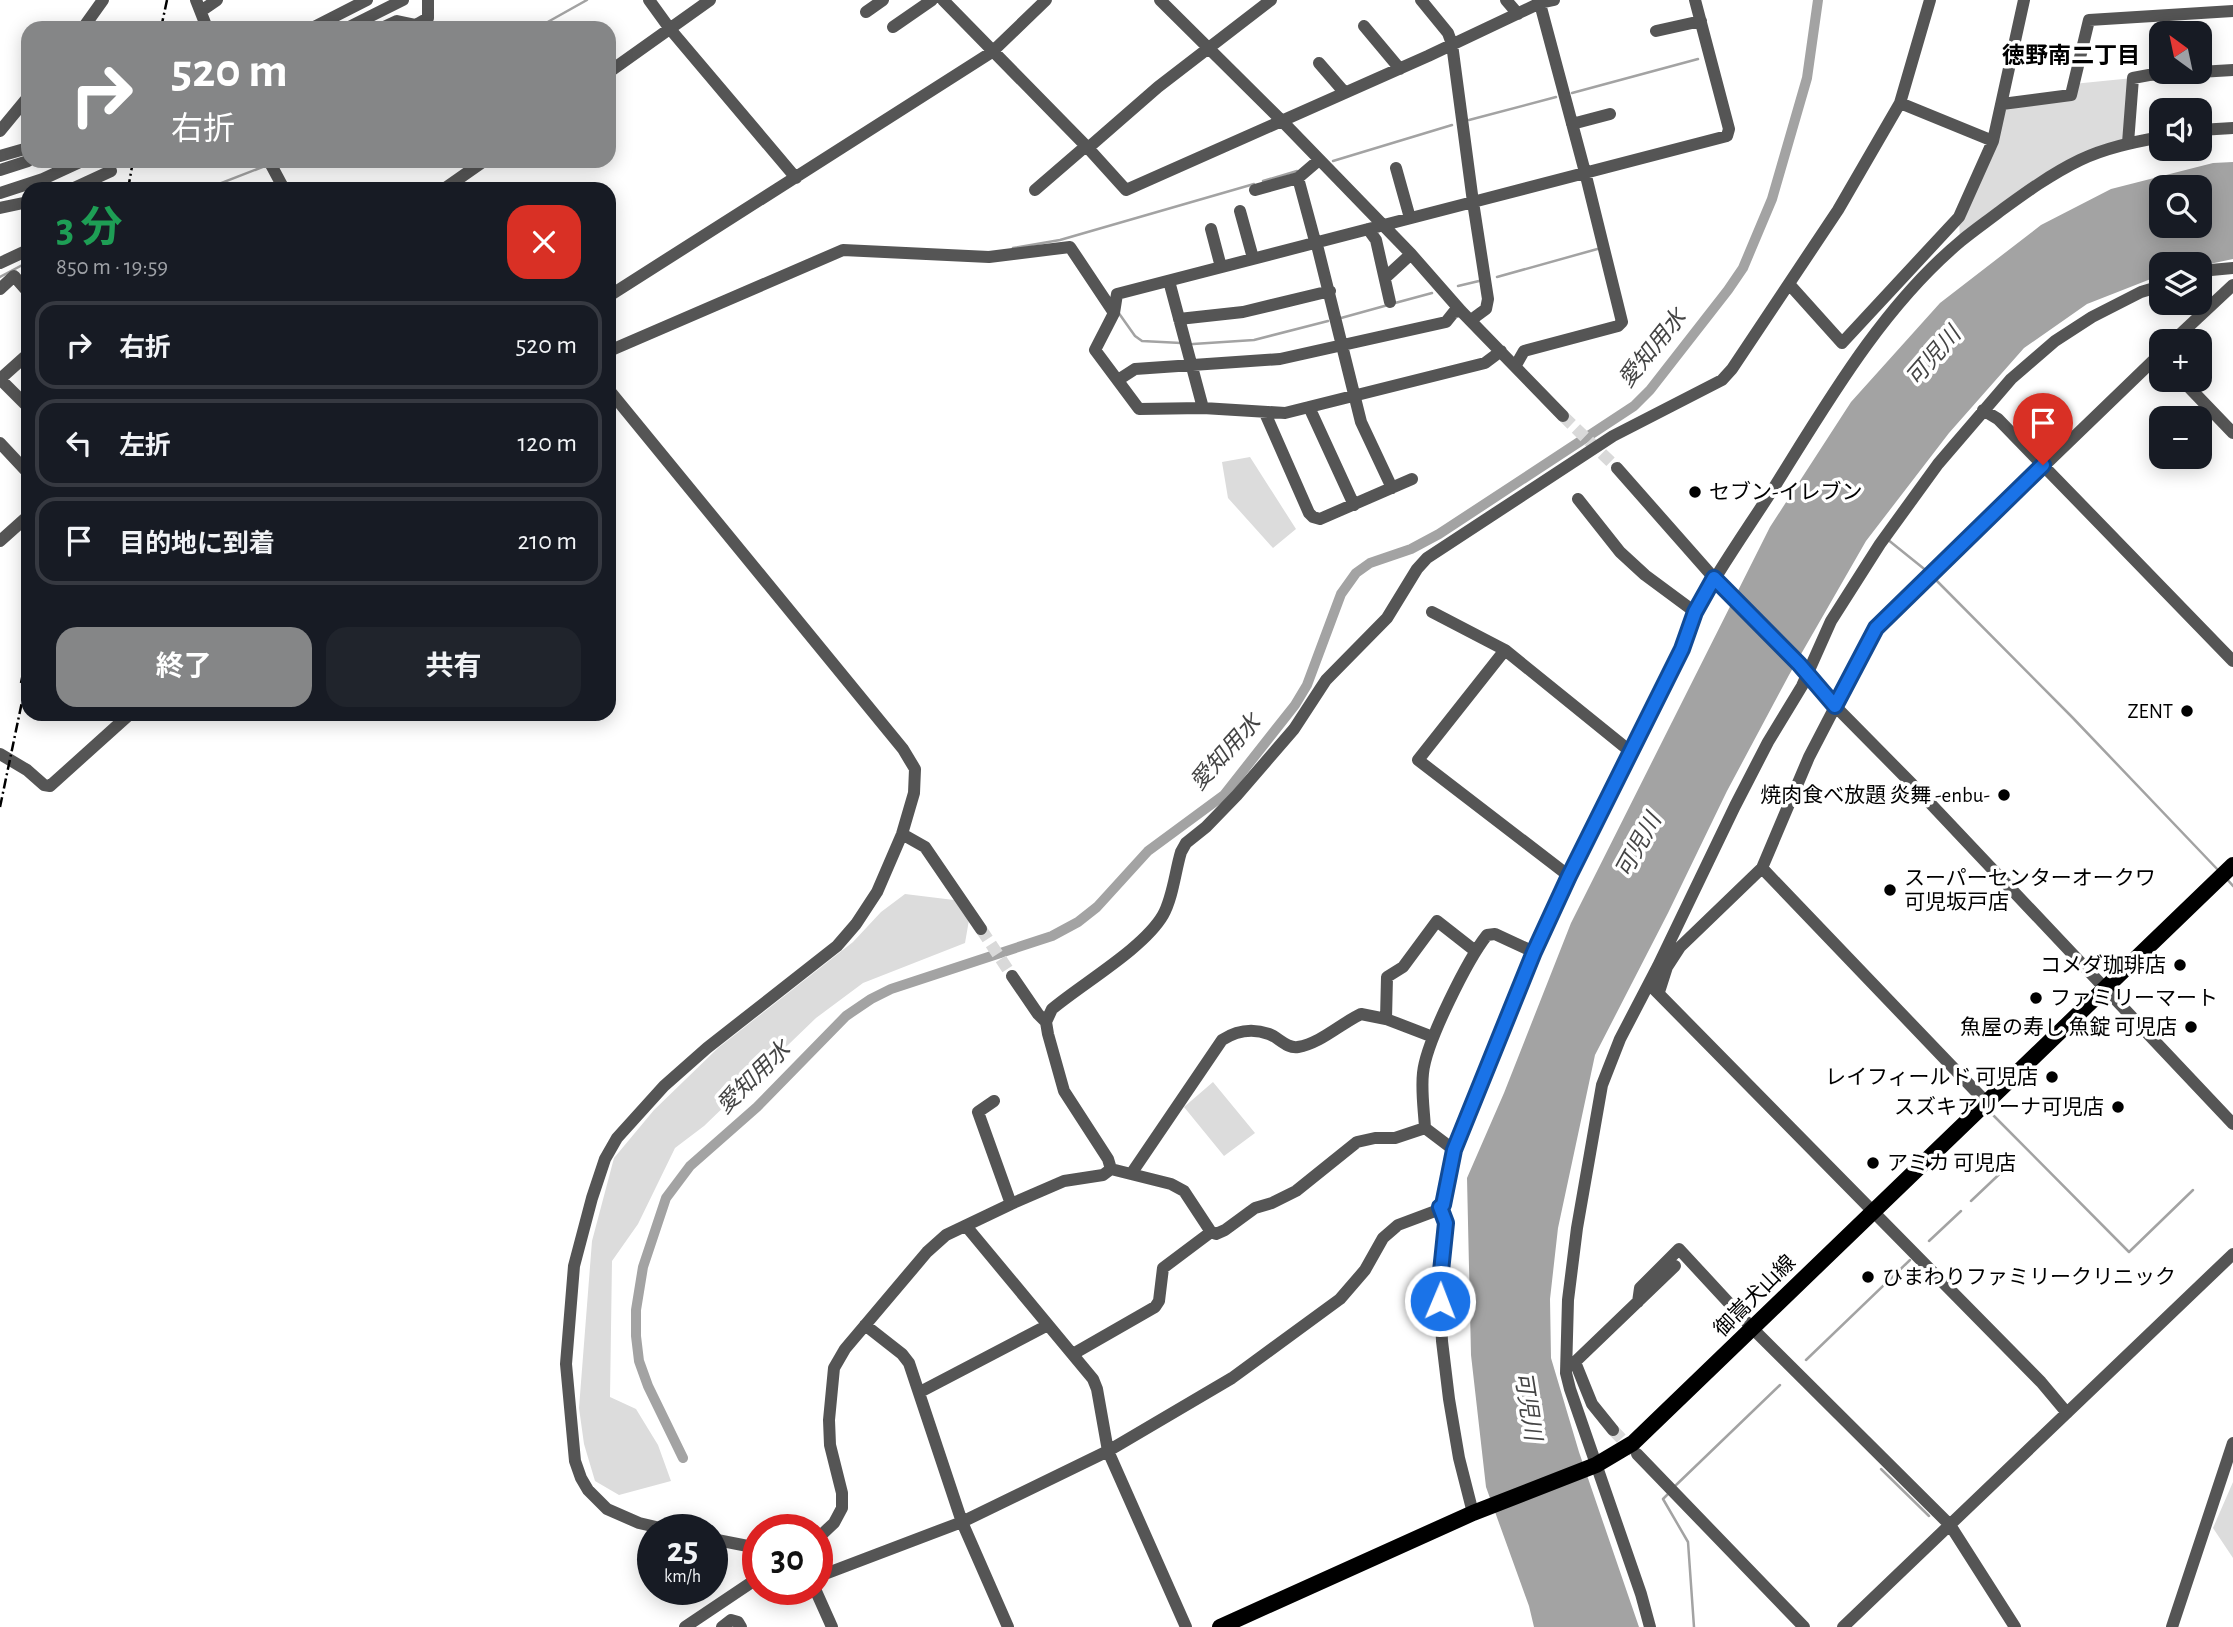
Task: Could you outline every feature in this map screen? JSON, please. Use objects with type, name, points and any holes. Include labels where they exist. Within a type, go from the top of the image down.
[{"type":"main road","name":"御嵩犬山線","points":[[1220,1627],[1473,1513],[1596,1465],[1633,1443],[2226,871]]},
{"type":"street","points":[[88,21],[103,0]]},
{"type":"street","points":[[199,6],[217,0]]},
{"type":"street","points":[[326,21],[367,0]]},
{"type":"street","points":[[361,21],[403,0]]},
{"type":"street","points":[[424,21],[428,19],[428,0]]},
{"type":"street","points":[[649,0],[670,29],[796,178]]},
{"type":"street","points":[[616,67],[710,0]]},
{"type":"street","points":[[866,12],[883,0]]},
{"type":"street","points":[[616,292],[992,52],[1046,0]]},
{"type":"street","points":[[1160,0],[1319,160],[1375,227],[1411,254],[1563,416]]},
{"type":"street","points":[[1035,190],[1158,87],[1271,0]]},
{"type":"street","points":[[1118,380],[1135,369],[1280,359],[1446,322],[1454,312],[1466,315],[1486,309],[1488,299],[1452,44],[1448,33],[1421,0]]},
{"type":"street","points":[[1506,0],[1518,13]]},
{"type":"street","points":[[893,27],[942,1],[1087,147],[1125,190],[1222,145],[1400,69],[1539,2],[1554,0]]},
{"type":"street","points":[[1501,351],[1485,363],[1285,413],[1203,408],[1139,409],[1095,350],[1114,313],[1117,294],[1727,136],[1729,129],[1695,0]]},
{"type":"street","points":[[1046,1021],[1052,1009],[1142,940],[1157,923],[1165,911],[1181,852],[1186,843],[1206,827],[1237,794],[1294,729],[1326,680],[1388,618],[1417,569],[1427,558],[1613,436],[1722,380],[1732,369],[1838,210],[1900,103],[1930,0]]},
{"type":"street","points":[[1789,284],[1842,343],[1959,217],[1993,141],[2024,0]]},
{"type":"street","points":[[1516,365],[1524,351],[1618,326],[1622,321],[1539,2]]},
{"type":"street","points":[[2002,104],[2071,95],[2089,20],[2233,10]]},
{"type":"street","points":[[1656,31],[1701,21]]},
{"type":"street","points":[[1364,26],[1400,69]]},
{"type":"street","points":[[1319,64],[1345,93]]},
{"type":"street","points":[[2128,144],[2133,78],[2233,70]]},
{"type":"street","points":[[1900,103],[1993,141]]},
{"type":"street","points":[[0,131],[21,106]]},
{"type":"street","points":[[1572,124],[1610,114]]},
{"type":"street","points":[[2212,129],[2233,128]]},
{"type":"street","points":[[833,1571],[962,1521],[1108,1451],[1232,1378],[1340,1299],[1365,1270],[1383,1238],[1390,1232],[1398,1226],[1438,1210],[1443,1205],[1454,1150],[1534,952],[1682,649],[1695,612],[1714,578],[1856,358],[1913,288],[1960,242],[2027,190],[2081,160],[2149,140]]},
{"type":"street","points":[[0,156],[21,150]]},
{"type":"street","points":[[1255,190],[1298,178],[1319,160]]},
{"type":"street","points":[[0,168],[21,163]]},
{"type":"street","points":[[34,182],[67,168]]},
{"type":"street","points":[[95,182],[111,171],[110,168]]},
{"type":"street","points":[[454,182],[474,168]]},
{"type":"street","points":[[1396,168],[1410,218]]},
{"type":"street","points":[[1298,178],[1330,291],[1361,422],[1392,488]]},
{"type":"street","points":[[0,193],[21,186]]},
{"type":"street","points":[[0,208],[21,204]]},
{"type":"street","points":[[1240,211],[1253,258]]},
{"type":"street","points":[[1375,227],[1390,302]]},
{"type":"street","points":[[1211,229],[1222,267]]},
{"type":"street","points":[[616,348],[843,250],[989,257],[1070,247],[1114,313]]},
{"type":"street","points":[[0,263],[21,253]]},
{"type":"street","points":[[1386,277],[1411,254]]},
{"type":"street","points":[[2212,270],[2233,268]]},
{"type":"street","points":[[0,289],[14,276],[21,284]]},
{"type":"street","points":[[1169,281],[1203,408]]},
{"type":"street","points":[[2186,329],[2233,285]]},
{"type":"street","points":[[1654,988],[1735,806],[1768,742],[1802,685],[1803,669],[1886,537],[1938,464],[2011,379],[2055,341],[2092,317],[2149,290]]},
{"type":"street","points":[[1180,319],[1243,312],[1330,291]]},
{"type":"street","points":[[21,360],[0,379],[21,400]]},
{"type":"street","points":[[1650,1627],[1566,1373],[1568,1300],[1577,1228],[1602,1085],[1620,1039],[1680,947],[1762,868],[1809,757],[1876,628],[2149,365]]},
{"type":"street","points":[[2194,392],[2233,433]]},
{"type":"street","points":[[616,399],[902,749],[915,769],[914,793],[902,834],[877,892],[856,923],[836,946],[706,1048],[664,1086],[617,1138],[605,1159],[574,1266],[566,1364],[572,1446],[581,1478],[588,1490],[607,1509],[637,1522]]},
{"type":"street","points":[[1309,407],[1354,505]]},
{"type":"street","points":[[1983,410],[1998,419],[2233,661]]},
{"type":"street","points":[[1265,412],[1313,517],[1320,519],[1412,479]]},
{"type":"street","points":[[0,443],[21,464]]},
{"type":"street","points":[[1617,468],[1714,578],[2233,1124]]},
{"type":"street","points":[[1578,499],[1619,552],[1695,612]]},
{"type":"street","points":[[0,541],[21,522]]},
{"type":"street","points":[[1432,612],[1505,650],[1631,752]]},
{"type":"street","points":[[1505,650],[1418,760],[1569,876]]},
{"type":"street","points":[[0,754],[27,770],[44,785],[50,786],[122,721]]},
{"type":"street","points":[[902,834],[925,847],[981,929]]},
{"type":"street","points":[[1762,868],[1986,1102]]},
{"type":"street","points":[[1386,1019],[1387,977],[1403,967],[1437,921],[1474,950]]},
{"type":"street","points":[[1425,1128],[1423,1072],[1433,1037],[1474,950],[1487,935],[1495,934],[1534,952]]},
{"type":"street","points":[[1012,976],[1038,1014],[1046,1021],[1064,1091],[1108,1158],[1111,1169]]},
{"type":"street","points":[[1654,988],[2041,1382],[2067,1413]]},
{"type":"street","points":[[1132,1174],[1222,1040],[1233,1033],[1247,1031],[1268,1034],[1293,1047],[1315,1041],[1361,1014],[1386,1019],[1433,1037]]},
{"type":"street","points":[[994,1101],[978,1112],[1010,1204]]},
{"type":"street","points":[[1111,1169],[1171,1184],[1184,1191],[1211,1232],[1216,1234],[1255,1208],[1296,1191],[1357,1142],[1374,1138],[1395,1138],[1425,1128]]},
{"type":"street","points":[[1425,1128],[1454,1150]]},
{"type":"street","points":[[833,1524],[842,1508],[842,1493],[830,1444],[829,1420],[834,1368],[845,1349],[928,1252],[946,1235],[1064,1181],[1103,1175],[1111,1169]]},
{"type":"street","points":[[1440,1207],[1446,1223],[1440,1281],[1442,1341],[1457,1446],[1473,1513]]},
{"type":"street","points":[[966,1226],[1093,1379],[1108,1451],[1186,1627]]},
{"type":"street","points":[[1073,1354],[1155,1307],[1159,1301],[1163,1268],[1211,1232]]},
{"type":"street","points":[[1638,1302],[1640,1288],[1679,1248],[1753,1329],[1950,1525],[2015,1627]]},
{"type":"street","points":[[1843,1627],[2233,1254]]},
{"type":"street","points":[[1613,1430],[1592,1404],[1575,1362],[1675,1266]]},
{"type":"street","points":[[865,1325],[902,1354],[909,1363],[962,1521],[1008,1627]]},
{"type":"street","points":[[920,1392],[1048,1325]]},
{"type":"street","points":[[1568,1382],[1578,1371]]},
{"type":"street","points":[[2172,1627],[2233,1443]]},
{"type":"street","points":[[1637,1454],[1804,1627]]},
{"type":"street","points":[[685,1627],[742,1589]]},
{"type":"street","points":[[822,1605],[832,1627]]},
{"type":"street","points":[[722,1627],[731,1620],[738,1622],[741,1627]]},
{"type":"shaded area","points":[[2133,78],[2128,143],[2081,160],[1960,242],[1959,217],[2002,104],[2070,95],[2073,84]]},
{"type":"shaded area","points":[[1250,457],[1296,529],[1273,548],[1228,498],[1222,462]]},
{"type":"shaded area","points":[[905,894],[954,900],[969,920],[965,943],[863,983],[816,1018],[704,1126],[675,1148],[638,1224],[612,1261],[610,1397],[636,1409],[658,1445],[671,1481],[619,1495],[595,1481],[584,1444],[579,1408],[592,1241],[614,1158],[654,1110],[718,1048],[853,942],[881,912]]},
{"type":"shaded area","points":[[1213,1082],[1255,1133],[1224,1156],[1184,1107]]},
{"type":"shaded area","points":[[2233,1482],[2233,1558],[2213,1528]]},
{"type":"water","name":"可児川","points":[[2233,162],[2233,259],[2212,263],[2212,252],[2149,252],[2149,280],[2087,304],[2024,348],[1949,433],[1866,541],[1789,675],[1727,791],[1595,1055],[1558,1228],[1550,1299],[1551,1358],[1579,1452],[1639,1627],[1534,1627],[1486,1487],[1471,1355],[1467,1178],[1504,1093],[1571,923],[1770,527],[1851,402],[1940,303],[2041,225],[2111,189],[2149,179],[2149,238],[2212,238],[2212,175],[2166,175],[2213,163]]},
{"type":"waterway","points":[[550,21],[587,0]]},
{"type":"waterway","name":"愛知用水","points":[[683,1458],[648,1386],[639,1361],[636,1310],[643,1267],[666,1198],[690,1166],[757,1107],[846,1016],[871,999],[891,989],[1052,936],[1078,922],[1097,907],[1148,851],[1224,795],[1295,705],[1307,685],[1341,594],[1356,573],[1370,563],[1411,549],[1439,534],[1634,406],[1650,390],[1743,268],[1772,199],[1807,78],[1818,0]]},
{"type":"waterway","points":[[1572,93],[1698,59]]},
{"type":"waterway","points":[[1469,120],[1556,97]]},
{"type":"waterway","points":[[1333,161],[1452,125]]},
{"type":"waterway","points":[[224,182],[260,168]]},
{"type":"waterway","points":[[1263,181],[1297,171]]},
{"type":"waterway","points":[[1013,248],[1060,240],[1254,184]]},
{"type":"waterway","points":[[1497,277],[1601,248]]},
{"type":"waterway","points":[[0,277],[21,266]]},
{"type":"waterway","points":[[1458,286],[1479,281]]},
{"type":"waterway","points":[[1395,303],[1432,293]]},
{"type":"waterway","points":[[1341,318],[1388,305]]},
{"type":"waterway","points":[[1118,312],[1135,336],[1142,341],[1181,343]]},
{"type":"waterway","points":[[1193,344],[1254,340],[1328,321]]},
{"type":"waterway","points":[[1887,539],[1928,572]]},
{"type":"waterway","points":[[1933,577],[2219,871]]},
{"type":"waterway","points":[[2226,878],[2233,886]]},
{"type":"waterway","points":[[1992,1114],[2129,1252],[2193,1190]]},
{"type":"waterway","points":[[1971,1201],[2009,1165]]},
{"type":"waterway","points":[[1929,1241],[1961,1211]]},
{"type":"waterway","points":[[1806,1360],[1910,1260]]},
{"type":"waterway","points":[[1674,1487],[1780,1385]]},
{"type":"waterway","points":[[1881,1469],[1929,1516]]},
{"type":"waterway","points":[[1670,1492],[1663,1499],[1688,1542],[1694,1627]]},
{"type":"tunnel","points":[[1563,416],[1617,468]]},
{"type":"tunnel","points":[[981,929],[1012,976]]},
{"type":"tunnel","points":[[1613,1430],[1634,1452]]},
{"type":"railway","points":[[162,21],[167,0]]},
{"type":"railway","points":[[129,182],[132,168]]},
{"type":"railway","points":[[0,807],[21,706]]},
{"type":"place","name":"セブン-イレブン","points":[[1695,492]]},
{"type":"place","name":"ZENT","points":[[2187,711]]},
{"type":"place","name":"焼肉食べ放題 炎舞 ‐enbu‐","points":[[2004,795]]},
{"type":"place","name":"スーパーセンターオークワ 可児坂戸店","points":[[1890,890]]},
{"type":"place","name":"コメダ珈琲店","points":[[2180,965]]},
{"type":"place","name":"ファミリーマート","points":[[2036,998]]},
{"type":"place","name":"魚屋の寿し 魚錠 可児店","points":[[2191,1027]]},
{"type":"place","name":"レイフィールド 可児店","points":[[2052,1077]]},
{"type":"place","name":"スズキアリーナ可児店","points":[[2118,1107]]},
{"type":"place","name":"アミカ 可児店","points":[[1873,1163]]},
{"type":"place","name":"ひまわりファミリークリニック","points":[[1868,1277]]},
{"type":"district","name":"徳野南二丁目","points":[[2071,56]]},
{"type":"route","points":[[1440,1301],[1446,1223],[1440,1207],[1443,1205],[1454,1150],[1534,952],[1682,649],[1695,612],[1714,578],[1799,664],[1835,706],[1876,628],[2043,465]]}]
